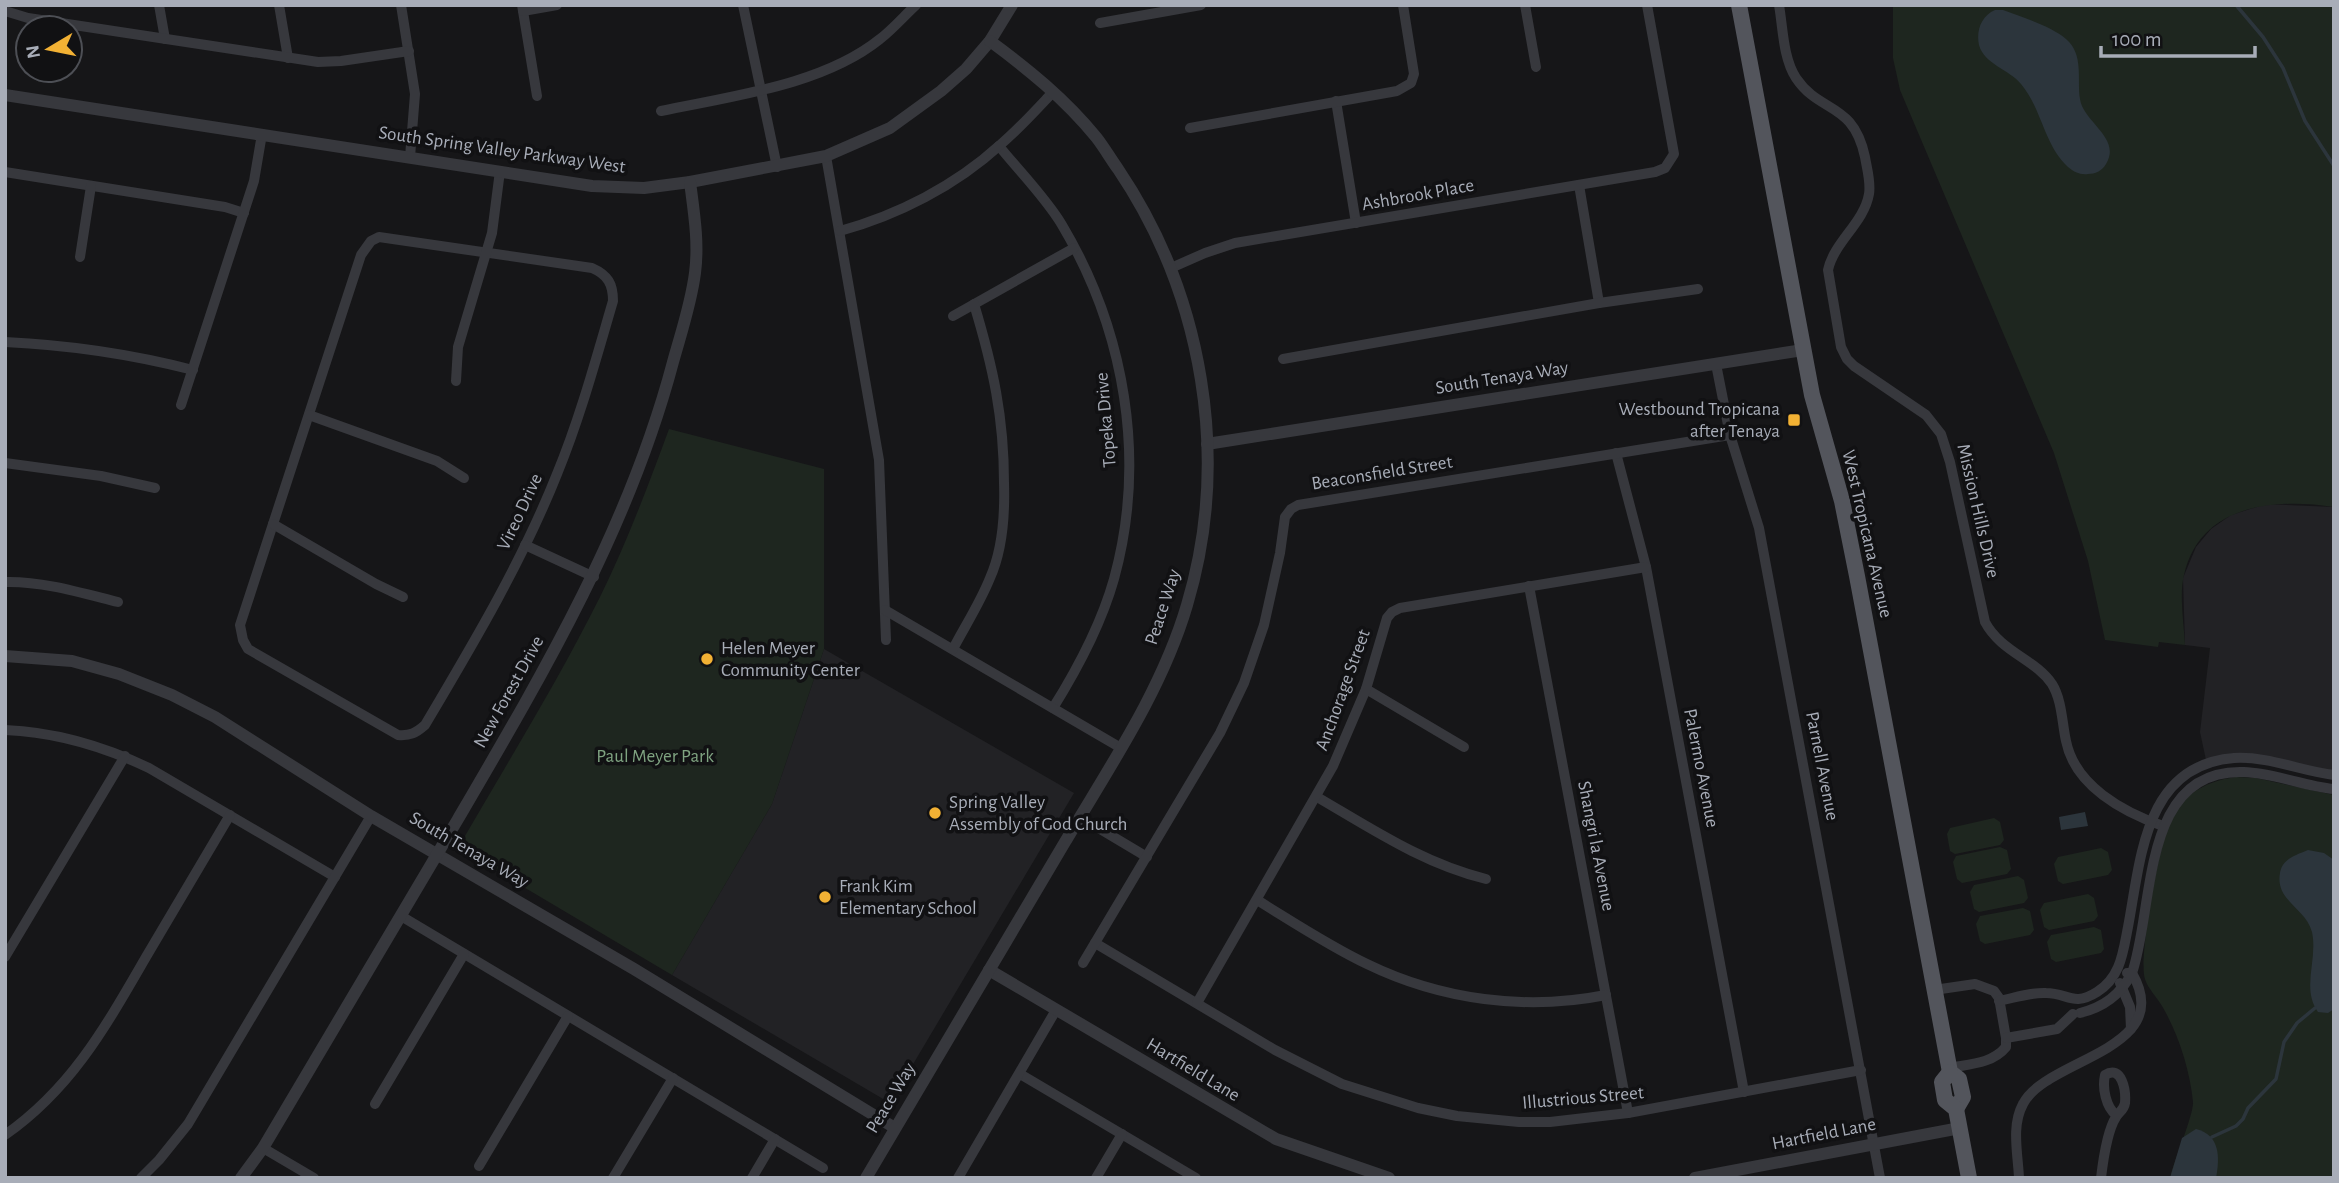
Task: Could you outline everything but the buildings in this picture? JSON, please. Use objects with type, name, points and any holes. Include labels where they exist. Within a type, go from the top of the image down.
[{"type":"main road","name":"West Tropicana Avenue","points":[[1740,5],[1812,395],[1842,501],[1857,576],[1949,1070],[1959,1079],[1963,1097],[1956,1110],[1969,1178]]},
{"type":"street","points":[[159,5],[165,39]]},
{"type":"street","points":[[279,5],[288,58]]},
{"type":"street","points":[[401,5],[415,94],[410,157]]},
{"type":"street","points":[[537,96],[523,8],[556,5]]},
{"type":"street","points":[[743,5],[777,167]]},
{"type":"street","points":[[661,111],[805,78],[856,55],[880,39],[916,5]]},
{"type":"street","name":"South Spring Valley Parkway West","points":[[5,95],[592,186],[644,188],[777,167],[826,156],[890,128],[966,69],[990,41],[1012,5]]},
{"type":"street","points":[[1100,23],[1201,5]]},
{"type":"street","points":[[1190,128],[1397,91],[1410,83],[1414,74],[1403,5]]},
{"type":"street","points":[[1525,5],[1536,68]]},
{"type":"street","name":"Ashbrook Place","points":[[1171,268],[1236,243],[1655,172],[1665,168],[1674,154],[1647,5]]},
{"type":"street","name":"Mission Hills Drive","points":[[1779,5],[1791,70],[1804,88],[1852,123],[1862,142],[1869,190],[1866,204],[1832,257],[1828,270],[1844,353],[1854,366],[1926,415],[1937,427],[1950,462],[1983,615],[1999,641],[2052,684],[2067,749],[2078,771],[2113,802],[2163,826]]},
{"type":"street","points":[[5,11],[28,18],[318,62],[408,51]]},
{"type":"street","name":"Peace Way","points":[[866,1178],[1121,748],[1159,679],[1187,607],[1207,505],[1205,412],[1196,350],[1180,289],[1171,268],[1138,199],[1096,137],[1036,75],[990,41]]},
{"type":"street","points":[[840,231],[868,224],[915,204],[963,174],[999,146],[1053,92]]},
{"type":"street","points":[[1336,101],[1356,223]]},
{"type":"street","points":[[181,405],[254,181],[262,134]]},
{"type":"street","name":"Topeka Drive","points":[[999,146],[1061,223],[1096,289],[1114,341],[1125,394],[1129,482],[1114,578],[1097,627],[1072,678],[1053,708]]},
{"type":"street","points":[[826,156],[879,460],[886,640]]},
{"type":"street","points":[[456,381],[458,347],[487,252],[500,171]]},
{"type":"street","points":[[5,172],[244,213]]},
{"type":"street","name":"New Forest Drive","points":[[241,1178],[263,1148],[437,855],[540,679],[594,577],[628,497],[662,403],[690,301],[697,237],[690,182]]},
{"type":"street","points":[[1579,185],[1598,303]]},
{"type":"street","points":[[80,257],[91,186]]},
{"type":"street","points":[[403,597],[273,524],[361,255],[371,241],[379,237],[487,252]]},
{"type":"street","points":[[953,316],[1074,248]]},
{"type":"street","name":"Vireo Drive","points":[[273,524],[240,625],[248,649],[398,735],[408,736],[417,732],[425,725],[489,616],[557,475],[587,389],[613,301],[613,289],[609,279],[592,268],[487,252]]},
{"type":"street","points":[[1283,359],[1598,303],[1698,289]]},
{"type":"street","points":[[953,649],[990,578],[1000,547],[1004,504],[1001,415],[989,353],[974,304]]},
{"type":"street","points":[[5,342],[69,346],[156,360],[193,370]]},
{"type":"street","name":"South Tenaya Way","points":[[1207,444],[1803,350]]},
{"type":"street","name":"Parnell Avenue","points":[[1716,364],[1730,435],[1759,528],[1880,1178]]},
{"type":"street","points":[[309,415],[438,461],[464,478]]},
{"type":"street","name":"Beaconsfield Street","points":[[1083,963],[1220,733],[1244,683],[1264,625],[1285,517],[1291,509],[1298,505],[1730,435]]},
{"type":"street","name":"Palermo Avenue","points":[[1616,453],[1646,567],[1744,1092]]},
{"type":"street","points":[[5,463],[101,475],[155,488]]},
{"type":"street","points":[[525,545],[594,577]]},
{"type":"street","name":"Anchorage Street","points":[[1197,1003],[1333,766],[1366,689],[1387,618],[1392,612],[1400,608],[1646,567]]},
{"type":"street","points":[[5,582],[66,589],[118,602]]},
{"type":"street","name":"Shangri la Avenue","points":[[1529,586],[1628,1113]]},
{"type":"street","points":[[885,610],[1121,748]]},
{"type":"street","name":"South Tenaya Way","points":[[5,656],[72,662],[119,674],[172,695],[215,717],[371,816],[634,969],[895,1128]]},
{"type":"street","points":[[1366,689],[1464,747]]},
{"type":"street","points":[[5,730],[57,736],[125,757],[149,768],[335,877]]},
{"type":"street","points":[[5,957],[125,757]]},
{"type":"street","points":[[1999,1001],[2045,993],[2072,999],[2085,997],[2100,990],[2116,974],[2122,960],[2150,821],[2163,797],[2179,780],[2200,767],[2223,759],[2259,760],[2334,775]]},
{"type":"street","points":[[2006,1038],[2057,1029],[2076,1013],[2099,1007],[2123,988],[2132,973],[2163,826],[2174,805],[2188,791],[2225,773],[2257,773],[2334,789]]},
{"type":"street","points":[[1317,797],[1414,854],[1458,872],[1486,879]]},
{"type":"street","points":[[5,1135],[60,1088],[77,1068],[104,1029],[230,815]]},
{"type":"street","points":[[141,1178],[188,1125],[371,816]]},
{"type":"street","points":[[1080,817],[1147,857]]},
{"type":"street","points":[[1257,900],[1364,963],[1391,975],[1467,998],[1536,1004],[1606,995]]},
{"type":"street","points":[[401,916],[823,1168]]},
{"type":"street","name":"Illustrious Street","points":[[1096,943],[1275,1050],[1342,1084],[1418,1108],[1457,1116],[1550,1122],[1628,1113],[1861,1070]]},
{"type":"street","points":[[375,1104],[464,954]]},
{"type":"street","name":"Hartfield Lane","points":[[989,970],[1276,1139],[1389,1178]]},
{"type":"street","points":[[2116,974],[2132,973]]},
{"type":"street","points":[[2019,1178],[2017,1120],[2026,1098],[2043,1083],[2120,1040],[2131,1029],[2138,1016],[2140,1000],[2132,973]]},
{"type":"street","points":[[2116,974],[2130,1007],[2131,1029]]},
{"type":"street","points":[[1934,990],[1967,985],[1994,990],[1999,1001],[2006,1038],[2004,1050],[1993,1058],[1949,1070]]},
{"type":"street","points":[[958,1178],[1056,1010]]},
{"type":"street","points":[[479,1166],[568,1016]]},
{"type":"street","points":[[1020,1074],[1196,1178]]},
{"type":"street","points":[[613,1178],[673,1078]]},
{"type":"street","points":[[2101,1178],[2104,1156],[2116,1115]]},
{"type":"street","name":"Hartfield Lane","points":[[1695,1178],[1960,1128]]},
{"type":"street","points":[[1096,1178],[1122,1134]]},
{"type":"street","points":[[752,1178],[775,1139]]},
{"type":"street","points":[[263,1148],[314,1178]]},
{"type":"shaded area","points":[[1995,10],[2003,10],[2044,26],[2060,34],[2072,45],[2078,59],[2080,99],[2109,146],[2110,155],[2100,170],[2082,174],[2068,167],[2053,148],[2034,104],[2021,84],[1982,52],[1978,40],[1979,29],[1986,16]]},
{"type":"shaded area","points":[[2266,504],[2334,507],[2334,771],[2234,753],[2206,760],[2200,732],[2210,648],[2185,645],[2183,578],[2196,547],[2211,529],[2231,515]]},
{"type":"shaded area","name":"Frank Kim Elementary School","points":[[824,649],[1074,793],[890,1103],[672,975],[772,804]]},
{"type":"shaded area","points":[[2085,812],[2088,826],[2061,830],[2059,817]]},
{"type":"shaded area","points":[[2308,850],[2324,853],[2334,860],[2334,1009],[2328,1013],[2318,1012],[2311,993],[2312,932],[2304,917],[2286,898],[2280,883],[2281,868],[2284,864],[2290,858]]},
{"type":"shaded area","points":[[2196,1129],[2210,1136],[2214,1142],[2218,1155],[2216,1178],[2170,1178],[2182,1138]]},
{"type":"green space","points":[[1893,5],[2334,5],[2334,507],[2311,504],[2265,506],[2243,511],[2223,520],[2206,533],[2193,551],[2184,575],[2182,600],[2185,645],[2159,642],[2158,647],[2105,640],[2088,561],[2054,453],[1900,90],[1893,58]]},
{"type":"green space","name":"Paul Meyer Park","points":[[669,429],[824,469],[824,649],[772,804],[672,975],[458,848],[584,629],[628,535]]},
{"type":"green space","points":[[2236,777],[2256,778],[2334,795],[2334,1178],[2170,1178],[2193,1102],[2178,1040],[2168,1017],[2145,979],[2144,951],[2150,905],[2163,840],[2176,811],[2189,796],[2203,787]]},
{"type":"green space","points":[[1994,818],[2000,822],[2004,840],[2000,845],[1955,854],[1950,851],[1947,834],[1950,828]]},
{"type":"green space","points":[[2000,847],[2007,850],[2011,869],[2007,874],[1962,883],[1957,879],[1953,862],[1956,856]]},
{"type":"green space","points":[[2101,848],[2108,852],[2112,870],[2108,875],[2063,884],[2058,881],[2054,864],[2058,857]]},
{"type":"green space","points":[[2018,876],[2024,880],[2028,898],[2024,903],[1979,912],[1974,909],[1970,892],[1974,885]]},
{"type":"green space","points":[[2088,894],[2094,898],[2098,916],[2094,921],[2049,930],[2044,927],[2040,910],[2044,903]]},
{"type":"green space","points":[[2023,908],[2030,911],[2034,930],[2030,935],[1985,944],[1980,941],[1976,924],[1980,916]]},
{"type":"green space","points":[[2094,927],[2101,930],[2104,949],[2101,953],[2056,962],[2051,959],[2047,942],[2051,935]]},
{"type":"waterway","points":[[2236,5],[2263,37],[2283,68],[2305,121],[2334,166]]},
{"type":"waterway","points":[[2212,1137],[2236,1126],[2248,1108],[2276,1079],[2284,1042],[2297,1023],[2315,1008]]},
{"type":"place","name":"Westbound Tropicana after Tenaya","points":[[1794,420]]},
{"type":"place","name":"Helen Meyer Community Center","points":[[707,659]]},
{"type":"place","name":"Spring Valley Assembly of God Church","points":[[935,813]]},
{"type":"place","name":"Frank Kim Elementary School","points":[[825,897]]}]
